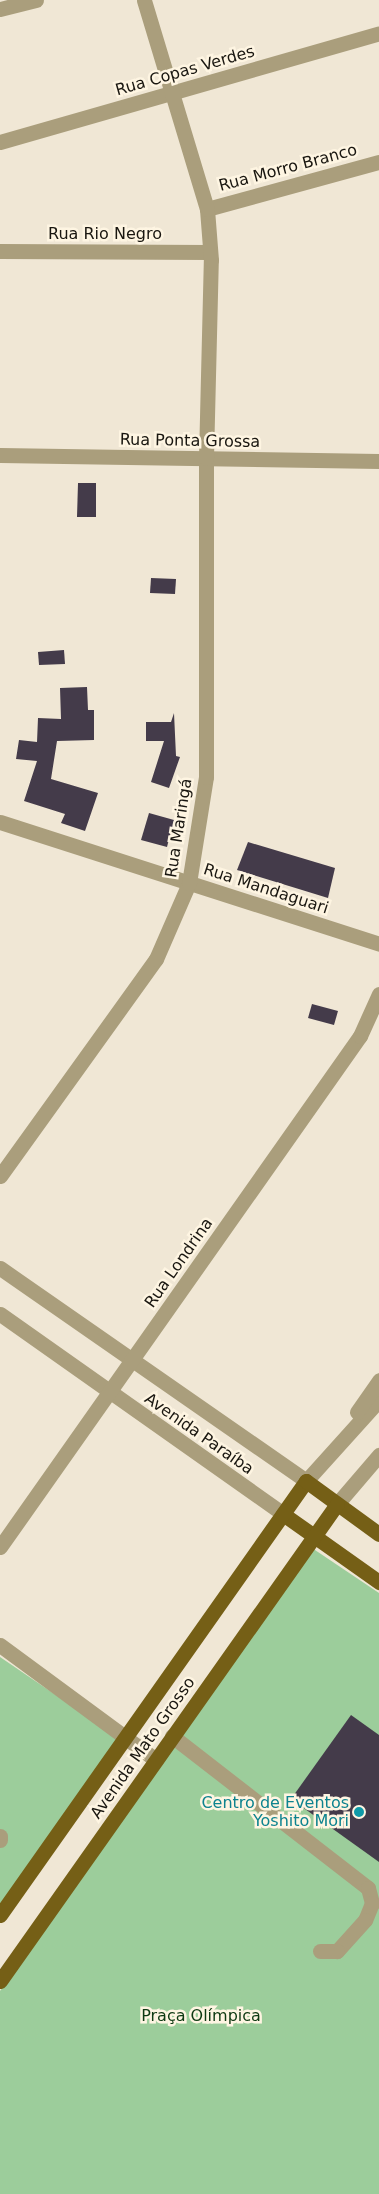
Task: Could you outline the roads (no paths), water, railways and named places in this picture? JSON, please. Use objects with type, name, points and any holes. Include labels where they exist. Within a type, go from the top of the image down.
[{"type":"main road","name":"Avenida Paraíba","points":[[306,1481],[379,1534]]},
{"type":"main road","name":"Avenida Mato Grosso","points":[[0,1915],[306,1481]]},
{"type":"main road","name":"Avenida Mato Grosso","points":[[0,1981],[337,1504]]},
{"type":"main road","name":"Avenida Paraíba","points":[[282,1514],[379,1582]]},
{"type":"street","points":[[0,9],[36,0]]},
{"type":"street","name":"Rua Maringá","points":[[0,1176],[156,959],[190,883],[206,778],[206,458],[210,252],[207,209],[144,0]]},
{"type":"street","name":"Rua Copas Verdes","points":[[0,142],[379,33]]},
{"type":"street","name":"Rua Morro Branco","points":[[207,209],[379,162]]},
{"type":"street","name":"Rua Rio Negro","points":[[0,251],[210,252]]},
{"type":"street","name":"Rua Ponta Grossa","points":[[0,455],[379,461]]},
{"type":"street","name":"Rua Mandaguari","points":[[0,822],[379,944]]},
{"type":"street","name":"Rua Londrina","points":[[0,1547],[360,1036],[379,994]]},
{"type":"street","name":"Avenida Paraíba","points":[[0,1268],[134,1358],[306,1481]]},
{"type":"street","name":"Avenida Paraíba","points":[[0,1314],[282,1514]]},
{"type":"street","points":[[306,1481],[334,1446],[379,1380]]},
{"type":"street","points":[[334,1446],[379,1400]]},
{"type":"street","points":[[337,1504],[379,1455]]},
{"type":"street","points":[[0,1646],[156,1760]]},
{"type":"street","points":[[172,1736],[368,1888],[372,1903],[365,1920],[337,1951],[320,1951]]},
{"type":"place","name":"Centro de Eventos Yoshito Mori","points":[[359,1812]]},
{"type":"park label","name":"Praça Olímpica","points":[[201,2016]]}]
